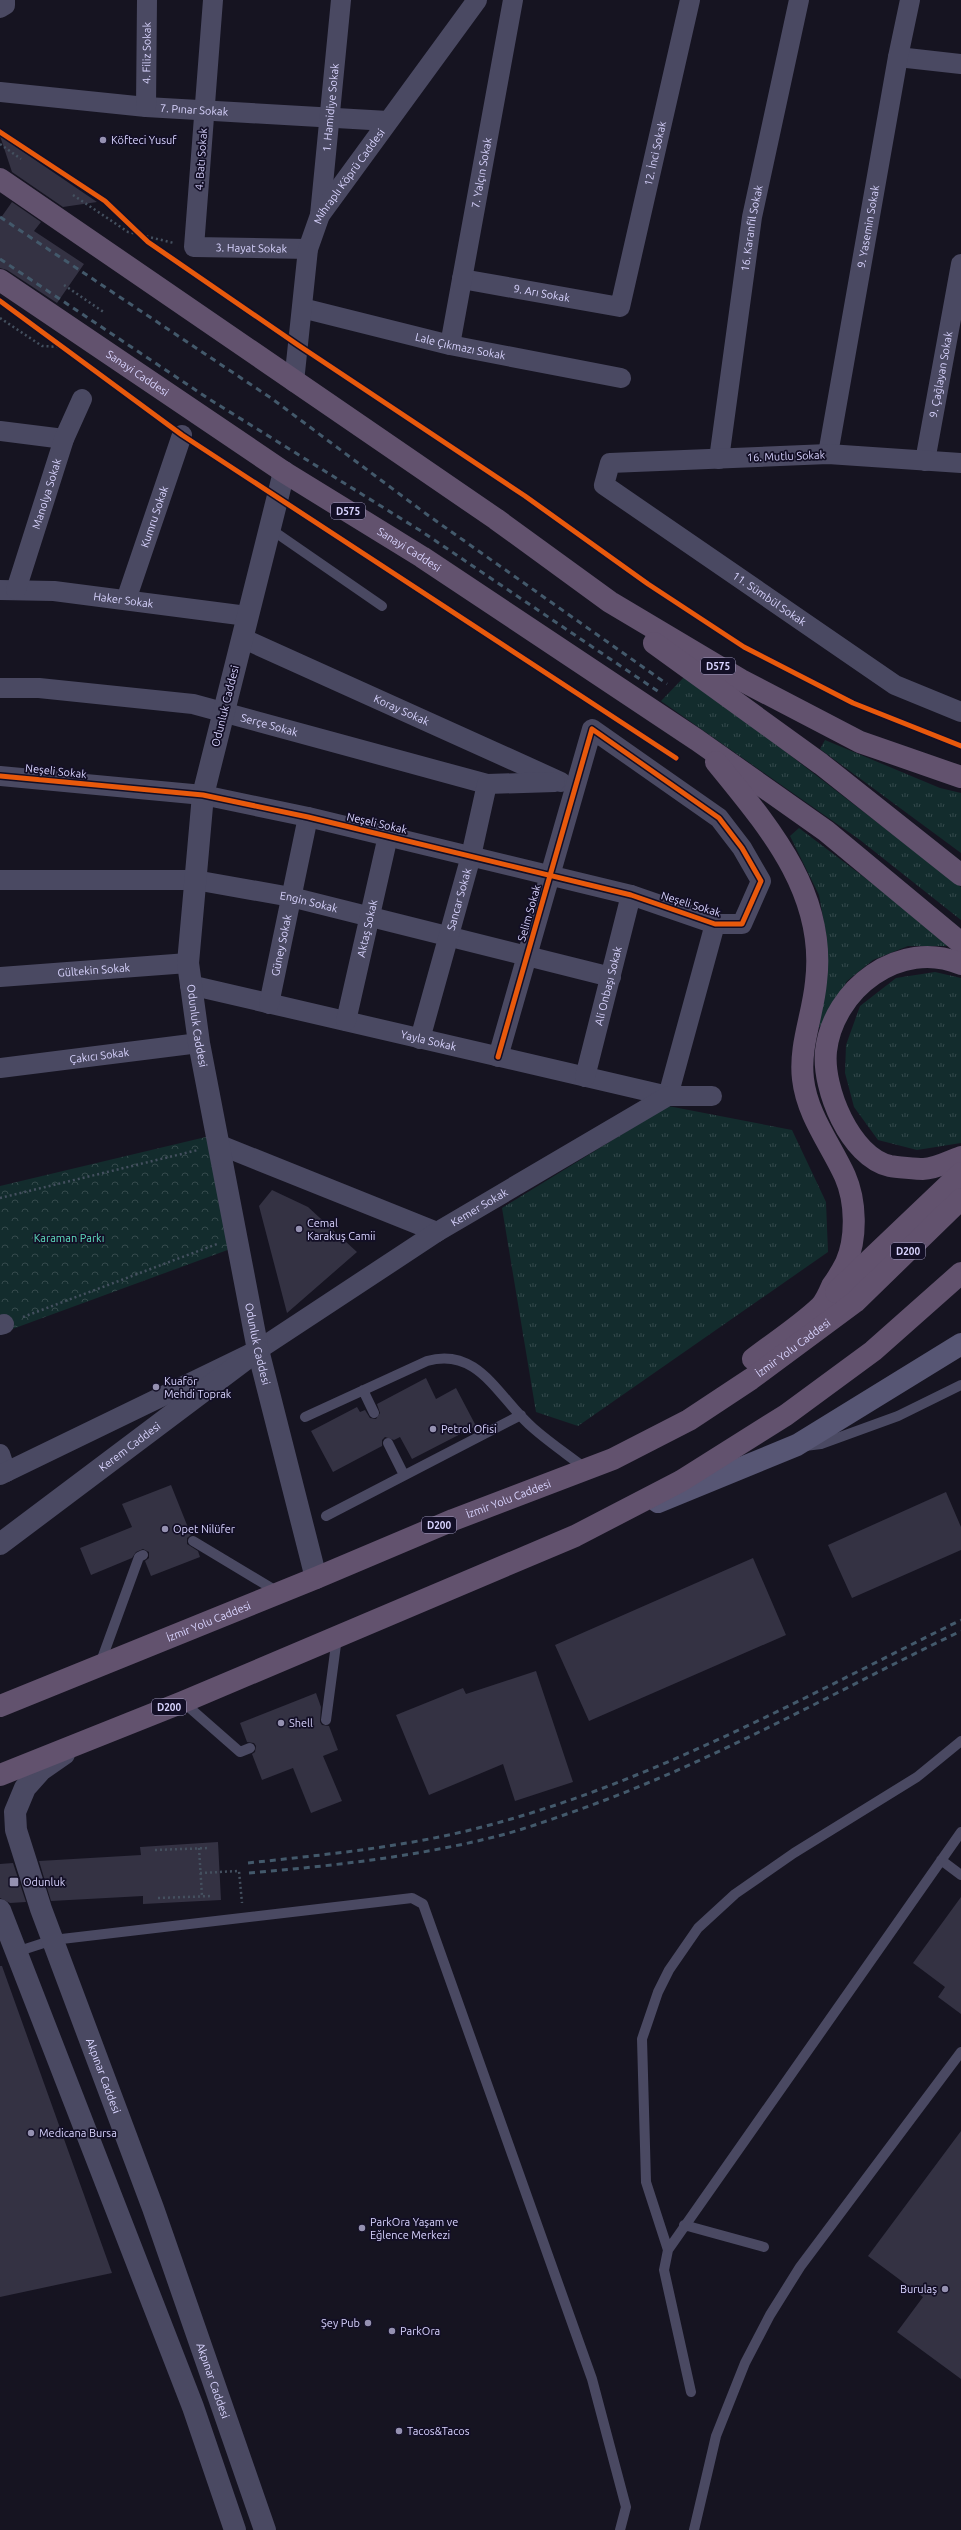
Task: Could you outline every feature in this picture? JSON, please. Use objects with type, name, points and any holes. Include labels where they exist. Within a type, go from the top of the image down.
[{"type":"highway","name":"D575","points":[[0,179],[294,382],[496,519],[610,602],[741,680],[860,742],[961,777]]},
{"type":"highway","name":"Sanayi Caddesi","points":[[0,280],[284,472],[422,557],[697,740]]},
{"type":"highway","points":[[496,519],[664,650],[821,764],[961,875]]},
{"type":"highway","name":"D575","points":[[697,740],[826,831],[961,943]]},
{"type":"highway","points":[[697,740],[771,830],[801,883],[811,913],[816,945],[817,980],[805,1037],[803,1080],[809,1103],[845,1176],[852,1195],[853,1218],[852,1241],[846,1262],[821,1306]]},
{"type":"highway","points":[[961,964],[936,957],[913,958],[896,961],[876,971],[847,1000],[830,1034],[826,1052],[827,1075],[837,1112],[846,1129],[874,1158],[890,1166],[924,1169],[961,1158]]},
{"type":"highway","points":[[647,1442],[821,1306],[961,1173]]},
{"type":"highway","name":"İzmir Yolu Caddesi","points":[[0,1706],[280,1593],[453,1520],[586,1469],[647,1442],[689,1420],[751,1379],[855,1302],[961,1199]]},
{"type":"highway","name":"D200","points":[[0,1775],[89,1738],[183,1702],[575,1536],[681,1481],[786,1415],[873,1351],[961,1273]]},
{"type":"main road","points":[[575,1536],[798,1445],[961,1344]]},
{"type":"street","points":[[0,8],[5,5],[5,0]]},
{"type":"street","name":"4. Filiz Sokak","points":[[146,107],[147,0]]},
{"type":"street","name":"4. Batı Sokak","points":[[194,247],[213,0]]},
{"type":"street","name":"1. Hamidiye Sokak","points":[[320,215],[341,0]]},
{"type":"street","name":"Mihraplı Köprü Caddesi","points":[[294,382],[308,249],[320,215],[477,0]]},
{"type":"street","name":"7. Yalçın Sokak","points":[[450,345],[513,0]]},
{"type":"street","name":"12. İnci Sokak","points":[[620,307],[690,0]]},
{"type":"street","name":"16. Karanfil Sokak","points":[[718,459],[752,217],[798,0]]},
{"type":"street","name":"9. Yasemin Sokak","points":[[828,454],[898,57],[910,0]]},
{"type":"street","points":[[898,57],[961,64]]},
{"type":"street","name":"7. Pınar Sokak","points":[[0,92],[146,107],[388,121]]},
{"type":"street","name":"3. Hayat Sokak","points":[[194,247],[308,249]]},
{"type":"street","name":"9. Çağlayan Sokak","points":[[926,461],[961,264]]},
{"type":"street","name":"9. Arı Sokak","points":[[462,279],[620,307]]},
{"type":"street","name":"Lale Çıkmazı Sokak","points":[[302,308],[450,345],[621,378]]},
{"type":"street","name":"Manolya Sokak","points":[[8,590],[64,439],[82,400]]},
{"type":"street","points":[[0,431],[64,439]]},
{"type":"street","name":"Kumru Sokak","points":[[126,600],[182,435]]},
{"type":"street","name":"16. Mutlu Sokak","points":[[610,463],[828,454],[961,463]]},
{"type":"street","name":"11. Sümbül Sokak","points":[[610,463],[604,485],[895,685],[961,712]]},
{"type":"street","name":"Odunluk Caddesi","points":[[284,472],[223,712],[204,796],[194,880],[188,962],[199,1043],[220,1145],[258,1350],[316,1578]]},
{"type":"street","name":"Haker Sokak","points":[[8,590],[54,591],[247,616]]},
{"type":"street","name":"Koray Sokak","points":[[242,638],[561,782],[487,784]]},
{"type":"street","name":"Serçe Sokak","points":[[0,688],[38,688],[193,704],[487,784]]},
{"type":"street","name":"Selim Sokak","points":[[498,1057],[592,729],[719,818],[733,836],[761,881],[742,924]]},
{"type":"street","name":"Neşeli Sokak","points":[[0,776],[204,796],[308,817],[632,895],[715,924],[742,924]]},
{"type":"street","name":"Sancar Sokak","points":[[420,1039],[471,856],[487,784]]},
{"type":"street","name":"Güney Sokak","points":[[269,1004],[308,817]]},
{"type":"street","name":"Aktaş Sokak","points":[[346,1021],[388,836]]},
{"type":"street","name":"Engin Sokak","points":[[0,880],[194,880],[291,897],[448,938],[611,977]]},
{"type":"street","name":"Ali Onbaşı Sokak","points":[[585,1077],[632,895]]},
{"type":"street","points":[[712,1096],[668,1096],[715,924]]},
{"type":"street","name":"Gültekin Sokak","points":[[0,977],[188,962]]},
{"type":"street","name":"Yayla Sokak","points":[[190,984],[269,1004],[668,1096]]},
{"type":"street","name":"Çakıcı Sokak","points":[[0,1068],[199,1043]]},
{"type":"street","name":"Kemer Sokak","points":[[2,1467],[258,1350],[437,1232],[668,1096]]},
{"type":"street","points":[[220,1145],[437,1232]]},
{"type":"street","name":"Kerem Caddesi","points":[[0,1544],[258,1350]]},
{"type":"street","name":"Akpınar Caddesi","points":[[89,1738],[41,1770],[25,1788],[15,1812],[16,1830],[53,1940],[153,2208],[266,2530]]},
{"type":"street","points":[[0,1910],[193,2407],[234,2530]]},
{"type":"lane","points":[[269,528],[382,606]]},
{"type":"lane","points":[[305,1417],[427,1361],[441,1358],[455,1358],[464,1361],[480,1372],[532,1428],[586,1469]]},
{"type":"lane","points":[[798,1445],[809,1446],[821,1444],[891,1418],[961,1385]]},
{"type":"lane","points":[[363,1390],[374,1413]]},
{"type":"lane","points":[[326,1516],[521,1415]]},
{"type":"lane","points":[[388,1443],[404,1475]]},
{"type":"lane","points":[[193,1541],[280,1593]]},
{"type":"lane","points":[[99,1666],[139,1557],[143,1555]]},
{"type":"lane","points":[[326,1720],[337,1636]]},
{"type":"lane","points":[[183,1702],[240,1752],[250,1748]]},
{"type":"lane","points":[[668,2250],[646,2182],[642,2039],[655,1998],[669,1970],[698,1928],[735,1894],[794,1853],[917,1777],[961,1741]]},
{"type":"lane","points":[[690,2392],[664,2270],[668,2250],[684,2225],[961,1832]]},
{"type":"lane","points":[[941,1860],[961,1875]]},
{"type":"lane","points":[[16,1952],[53,1940],[412,1898],[423,1904],[592,2379],[626,2507],[620,2530]]},
{"type":"lane","points":[[694,2530],[716,2436],[745,2363],[770,2315],[800,2267],[961,2052]]},
{"type":"lane","points":[[684,2225],[764,2247]]},
{"type":"path","points":[[0,144],[21,159]]},
{"type":"path","points":[[73,195],[128,232],[194,247]]},
{"type":"path","points":[[130,225],[155,246]]},
{"type":"path","points":[[64,285],[105,313]]},
{"type":"path","points":[[0,318],[23,334]]},
{"type":"path","points":[[51,338],[63,347]]},
{"type":"path","points":[[0,1198],[220,1145]]},
{"type":"path","points":[[2,1324],[237,1237]]},
{"type":"path","points":[[199,1848],[202,1896]]},
{"type":"path","points":[[155,1850],[209,1848]]},
{"type":"path","points":[[200,1873],[239,1871]]},
{"type":"path","points":[[158,1898],[212,1896]]},
{"type":"green space","points":[[686,675],[961,887],[961,920],[860,840],[661,701]]},
{"type":"green space","points":[[825,740],[940,788],[961,793],[961,853],[820,749]]},
{"type":"green space","points":[[799,828],[955,946],[908,946],[873,960],[847,981],[819,1028],[827,939],[819,895],[790,836]]},
{"type":"green space","points":[[935,972],[961,978],[961,1143],[917,1150],[878,1140],[854,1107],[845,1073],[846,1045],[860,1006],[896,978]]},
{"type":"green space","points":[[668,1106],[792,1130],[826,1202],[828,1252],[578,1426],[536,1412],[502,1208]]},
{"type":"green space","name":"Karaman Parkı","points":[[210,1136],[233,1248],[7,1331],[0,1314],[0,1186]]},
{"type":"building","points":[[0,136],[97,202],[63,207],[12,172]]},
{"type":"building","points":[[12,202],[41,222],[34,231],[84,264],[57,303],[7,270],[0,268],[0,219]]},
{"type":"building","name":"Cemal Karakuş Camii","points":[[272,1190],[308,1207],[357,1252],[287,1313],[259,1206]]},
{"type":"building","points":[[426,1378],[436,1399],[456,1388],[476,1426],[412,1459],[400,1437],[394,1440],[385,1437],[382,1440],[382,1446],[333,1472],[311,1431],[357,1407],[360,1412],[365,1410],[370,1418],[376,1419],[380,1413],[377,1404]]},
{"type":"building","points":[[171,1485],[191,1535],[187,1538],[187,1544],[198,1551],[200,1557],[151,1576],[145,1561],[149,1558],[149,1552],[143,1549],[136,1552],[132,1558],[91,1575],[80,1548],[132,1527],[122,1504]]},
{"type":"building","points":[[946,1492],[961,1527],[961,1550],[852,1598],[828,1545]]},
{"type":"building","points":[[753,1558],[786,1635],[589,1721],[555,1645]]},
{"type":"building","points":[[536,1671],[573,1782],[515,1801],[503,1764],[429,1795],[396,1715],[463,1688],[466,1694]]},
{"type":"building","points":[[316,1693],[321,1707],[320,1722],[322,1725],[329,1726],[338,1750],[323,1756],[342,1801],[311,1813],[293,1768],[262,1780],[252,1754],[255,1752],[256,1746],[254,1743],[247,1742],[240,1723]]},
{"type":"building","points":[[218,1842],[221,1900],[143,1904],[143,1896],[51,1901],[39,1861],[141,1855],[140,1847]]},
{"type":"building","points":[[13,1863],[26,1902],[10,1903],[0,1898],[0,1864]]},
{"type":"building","points":[[961,1897],[961,2014],[938,1997],[945,1987],[913,1963]]},
{"type":"building","name":"Medicana Bursa","points":[[0,1966],[2,1966],[112,2273],[0,2297]]},
{"type":"building","points":[[961,2131],[961,2379],[897,2332],[923,2297],[868,2256]]},
{"type":"railway","points":[[0,217],[271,398],[429,516],[667,684]]},
{"type":"railway","points":[[0,259],[209,399],[421,531],[659,692]]},
{"type":"railway","points":[[248,1863],[373,1848],[436,1838],[497,1823],[558,1804],[617,1783],[676,1759],[791,1705],[961,1620]]},
{"type":"railway","points":[[249,1873],[341,1864],[434,1850],[494,1837],[546,1821],[578,1810],[676,1771],[772,1726],[961,1631]]},
{"type":"cycle path","points":[[0,132],[105,201],[148,242],[298,345],[525,496],[648,584],[744,647],[853,703],[961,746]]},
{"type":"cycle path","points":[[0,301],[182,435],[676,758]]},
{"type":"cycle path","points":[[0,776],[203,795],[308,817],[631,895],[715,924],[742,924],[761,881],[742,848],[719,818],[592,729],[498,1057]]},
{"type":"place","name":"Köfteci Yusuf","points":[[103,140]]},
{"type":"place","name":"Cemal Karakuş Camii","points":[[299,1229]]},
{"type":"place","name":"Kuaför Mehdi Toprak","points":[[156,1387]]},
{"type":"place","name":"Petrol Ofisi","points":[[433,1429]]},
{"type":"place","name":"Opet Nilüfer","points":[[165,1529]]},
{"type":"place","name":"Shell","points":[[281,1723]]},
{"type":"place","name":"Odunluk","points":[[14,1882]]},
{"type":"place","name":"Medicana Bursa","points":[[31,2133]]},
{"type":"place","name":"ParkOra Yaşam ve Eğlence Merkezi","points":[[362,2228]]},
{"type":"place","name":"Burulaş","points":[[945,2289]]},
{"type":"place","name":"Şey Pub","points":[[368,2323]]},
{"type":"place","name":"ParkOra","points":[[392,2331]]},
{"type":"place","name":"Tacos&Tacos","points":[[399,2431]]}]
